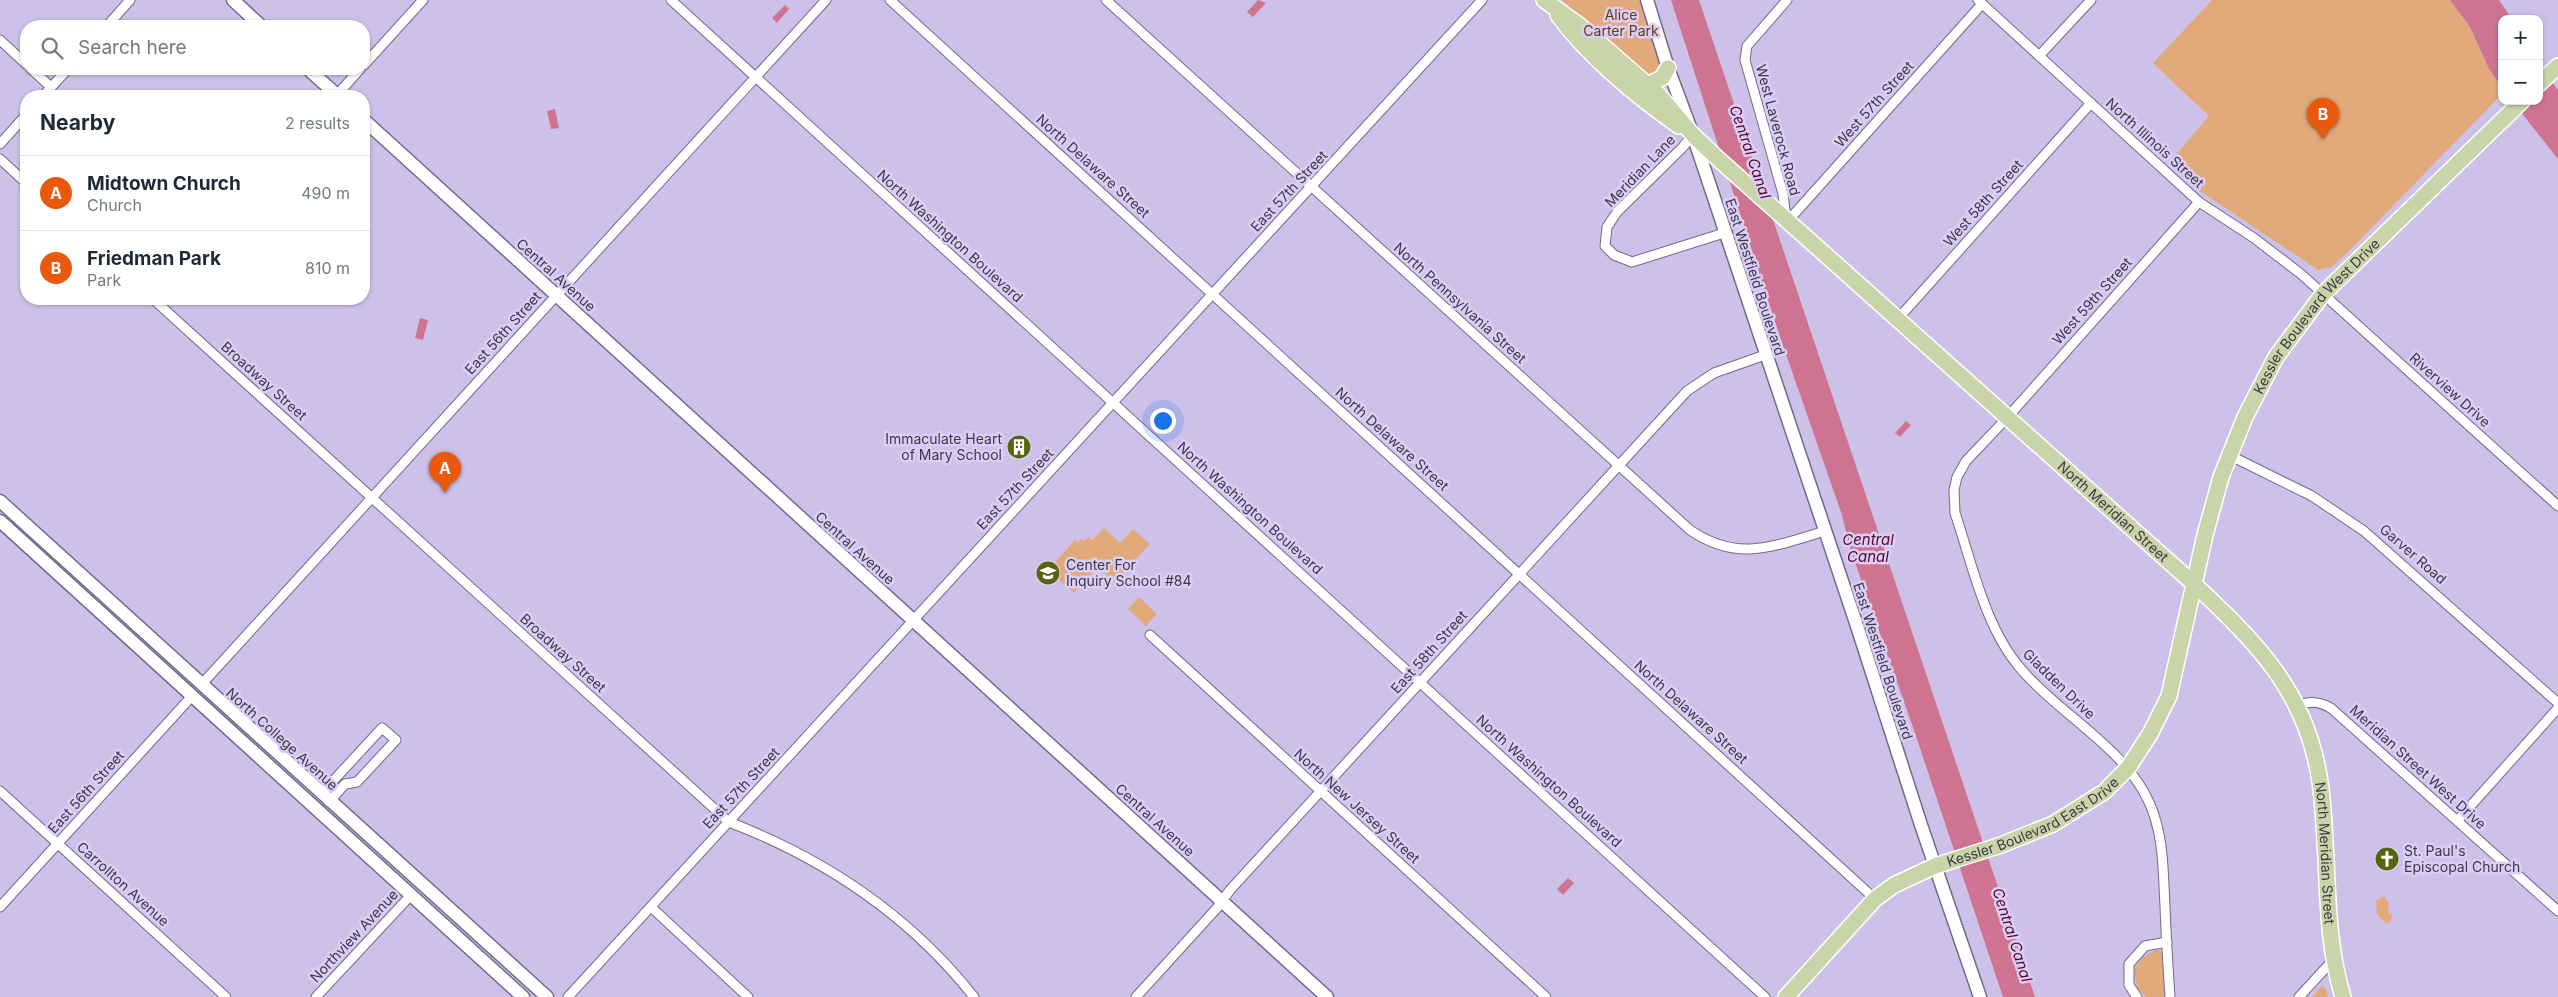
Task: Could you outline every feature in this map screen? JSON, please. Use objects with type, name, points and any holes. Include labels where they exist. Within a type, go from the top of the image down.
[{"type":"main road","points":[[233,0],[255,20]]},
{"type":"main road","name":"East Westfield Boulevard","points":[[1647,0],[1668,68],[1980,997]]},
{"type":"main road","name":"North Meridian Street","points":[[1547,2],[1579,25],[1647,85],[1665,102],[1692,135]]},
{"type":"main road","name":"North Meridian Street","points":[[1547,2],[1572,34],[1611,70],[1657,111],[1692,135],[1896,321],[2194,584],[2260,649],[2279,674],[2297,706],[2308,733],[2320,781],[2329,920],[2334,959],[2343,997]]},
{"type":"main road","points":[[2543,80],[2558,66]]},
{"type":"main road","points":[[1647,85],[1662,78],[1668,68]]},
{"type":"main road","points":[[314,75],[331,90]]},
{"type":"main road","name":"Kessler Boulevard West Drive","points":[[2194,584],[2214,499],[2229,455],[2270,369],[2297,327],[2323,294],[2518,105]]},
{"type":"main road","name":"Central Avenue","points":[[370,126],[1327,997]]},
{"type":"main road","name":"North College Avenue","points":[[0,501],[412,894],[523,997]]},
{"type":"main road","name":"North College Avenue","points":[[1,523],[325,798],[546,997]]},
{"type":"main road","name":"Kessler Boulevard East Drive","points":[[1786,997],[1875,900],[1904,879],[1935,866],[1996,847],[2042,829],[2072,814],[2104,792],[2128,768],[2150,734],[2169,696],[2194,584]]},
{"type":"street","points":[[112,20],[130,0]]},
{"type":"street","points":[[370,58],[423,0]]},
{"type":"street","name":"North Washington Boulevard","points":[[671,0],[1765,997]]},
{"type":"street","name":"East 56th Street","points":[[0,907],[826,0]]},
{"type":"street","name":"North Delaware Street","points":[[890,0],[1875,900]]},
{"type":"street","name":"North Pennsylvania Street","points":[[1106,0],[1687,527],[1719,545],[1737,549],[1764,549],[1824,531]]},
{"type":"street","name":"East 57th Street","points":[[568,997],[1482,0]]},
{"type":"street","name":"West Laverock Road","points":[[1787,0],[1747,46],[1745,60],[1783,194],[1787,222]]},
{"type":"street","points":[[2040,56],[2091,0]]},
{"type":"street","name":"West 57th Street","points":[[1787,222],[1980,2]]},
{"type":"street","name":"North Illinois Street","points":[[1980,2],[2198,202],[2266,247],[2323,294]]},
{"type":"street","points":[[0,40],[20,58]]},
{"type":"street","points":[[38,75],[52,87]]},
{"type":"street","points":[[49,90],[63,75]]},
{"type":"street","points":[[342,90],[355,75]]},
{"type":"street","name":"West 58th Street","points":[[1896,321],[2091,103]]},
{"type":"street","points":[[0,144],[20,122]]},
{"type":"street","name":"Meridian Lane","points":[[1692,135],[1682,148],[1617,212],[1607,227],[1605,246],[1614,256],[1632,262],[1724,233]]},
{"type":"street","points":[[0,159],[20,177]]},
{"type":"street","name":"West 59th Street","points":[[2006,419],[2198,202]]},
{"type":"street","name":"Riverview Drive","points":[[2323,294],[2558,506]]},
{"type":"street","name":"Broadway Street","points":[[160,305],[729,822],[794,850],[864,893],[928,946],[974,997]]},
{"type":"street","name":"East 58th Street","points":[[1136,997],[1420,682],[1687,391],[1701,380],[1733,365],[1765,355]]},
{"type":"street","name":"Gladden Drive","points":[[2006,419],[1966,462],[1957,477],[1954,490],[1955,513],[1990,615],[2003,644],[2022,671],[2128,768],[2147,798],[2158,828],[2163,855],[2170,997]]},
{"type":"street","name":"Garver Road","points":[[2229,455],[2312,496],[2364,531],[2558,703]]},
{"type":"street","name":"North New Jersey Street","points":[[1150,635],[1546,997]]},
{"type":"street","name":"Meridian Street West Drive","points":[[2297,706],[2313,702],[2330,707],[2558,910]]},
{"type":"street","points":[[2458,820],[2558,708]]},
{"type":"street","points":[[382,728],[396,740],[357,782],[346,784],[325,798],[337,776],[382,728]]},
{"type":"street","name":"Carrollton Avenue","points":[[0,791],[226,997]]},
{"type":"street","name":"Northview Avenue","points":[[316,997],[412,894]]},
{"type":"street","points":[[651,907],[748,997]]},
{"type":"street","points":[[2137,997],[2129,985],[2129,964],[2145,946],[2167,942]]},
{"type":"street","points":[[2299,997],[2334,959]]},
{"type":"green space","name":"Alice Carter Park","points":[[1562,0],[1639,0],[1660,65],[1648,78]]},
{"type":"green space","points":[[2212,0],[2450,0],[2470,27],[2489,69],[2498,82],[2498,98],[2350,250],[2332,267],[2318,270],[2200,191],[2169,163],[2209,116],[2153,63]]},
{"type":"green space","points":[[1104,528],[1120,543],[1133,529],[1150,544],[1115,582],[1098,567],[1074,593],[1048,570],[1075,540],[1078,542],[1081,539],[1084,541],[1088,537],[1092,540]]},
{"type":"green space","points":[[1139,597],[1157,614],[1146,626],[1128,609]]},
{"type":"green space","points":[[2384,896],[2389,904],[2388,913],[2392,915],[2390,922],[2385,923],[2377,914],[2376,900]]},
{"type":"green space","points":[[2157,949],[2163,953],[2166,992],[2164,997],[2146,997],[2137,988],[2134,970],[2142,958]]},
{"type":"green space","points":[[2322,986],[2326,989],[2328,997],[2312,997]]},
{"type":"water","points":[[1258,0],[1266,3],[1253,17],[1247,12]]},
{"type":"water","name":"Central Canal","points":[[1671,0],[1699,0],[2035,997],[2003,997],[1915,733],[1851,551],[1842,515],[1779,334]]},
{"type":"water","points":[[2450,0],[2499,0],[2509,15],[2498,15],[2498,82],[2489,69],[2470,27]]},
{"type":"water","points":[[785,5],[789,9],[777,23],[772,18]]},
{"type":"water","points":[[2543,71],[2558,90],[2558,159],[2515,105],[2543,105]]},
{"type":"water","points":[[555,109],[559,128],[551,129],[547,111]]},
{"type":"water","points":[[420,318],[428,320],[423,340],[415,338]]},
{"type":"water","points":[[1906,421],[1911,425],[1900,437],[1895,433]]},
{"type":"water","points":[[1568,878],[1574,883],[1563,895],[1557,889]]},
{"type":"place","name":"Friedman Park","points":[[2323,139]]},
{"type":"place","name":"Immaculate Heart of Mary School","points":[[1019,447]]},
{"type":"place","name":"Midtown Church","points":[[445,493]]},
{"type":"place","name":"Center For Inquiry School #84","points":[[1048,573]]},
{"type":"place","name":"St. Paul's Episcopal Church","points":[[2387,859]]}]
